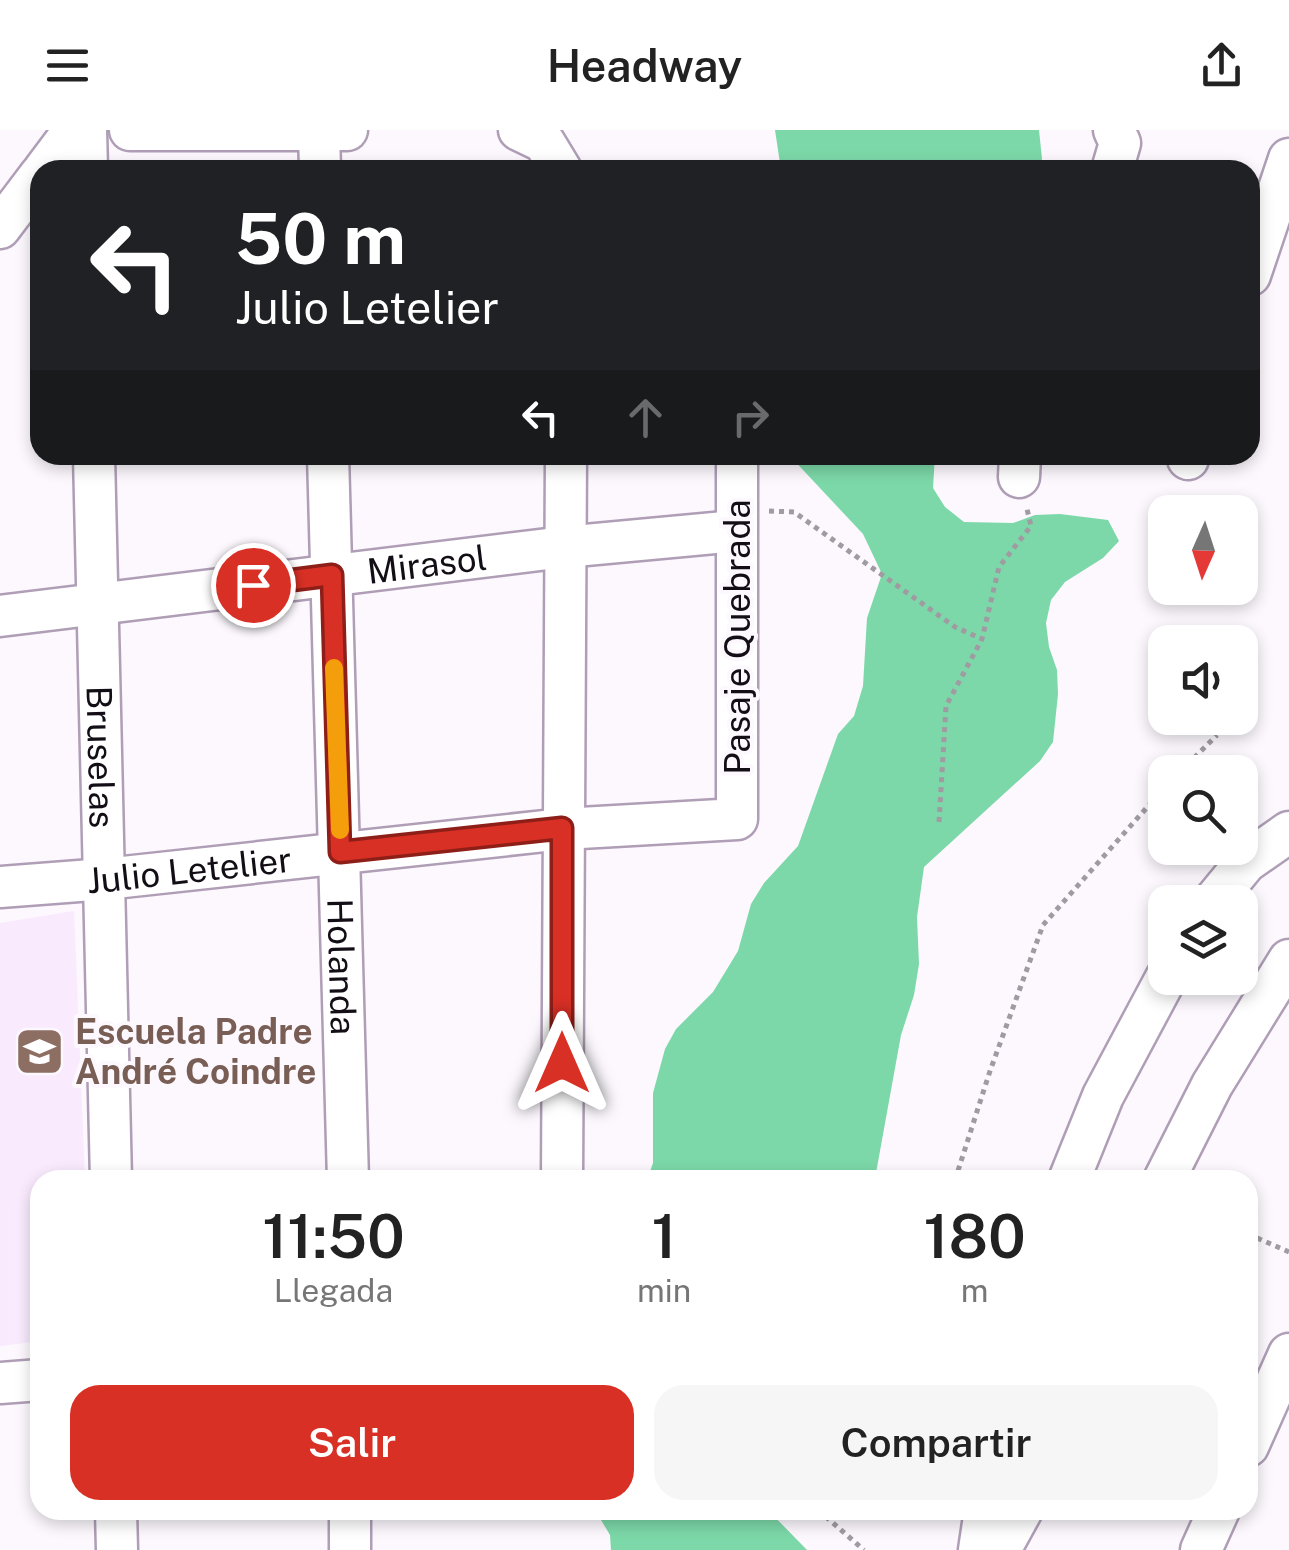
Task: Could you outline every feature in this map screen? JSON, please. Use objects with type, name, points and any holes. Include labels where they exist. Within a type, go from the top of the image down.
[{"type":"street","points":[[52,160],[74,130]]},
{"type":"street","points":[[86,130],[87,160]]},
{"type":"street","points":[[130,130],[347,130]]},
{"type":"street","points":[[519,130],[544,142],[556,160]]},
{"type":"street","points":[[1114,130],[1120,143],[1115,160]]},
{"type":"street","points":[[319,131],[320,160]]},
{"type":"street","points":[[1260,245],[1289,159]]},
{"type":"street","points":[[0,228],[30,189]]},
{"type":"street","name":"Bruselas","points":[[94,465],[110,1170]]},
{"type":"street","name":"Holanda","points":[[328,465],[348,1170]]},
{"type":"street","points":[[562,1170],[566,465]]},
{"type":"street","name":"Pasaje Quebrada","points":[[737,465],[737,819]]},
{"type":"street","name":"Mirasol","points":[[0,616],[564,547],[736,520]]},
{"type":"street","name":"Julio Letelier","points":[[0,886],[105,879],[562,828],[737,819]]},
{"type":"street","points":[[1227,885],[1246,862],[1289,832]]},
{"type":"street","points":[[1169,1170],[1212,1085],[1289,960]]},
{"type":"street","points":[[1074,1170],[1103,1096],[1157,995]]},
{"type":"street","points":[[1258,1426],[1285,1371]]},
{"type":"street","points":[[0,1383],[30,1381]]},
{"type":"street","points":[[116,1520],[117,1550]]},
{"type":"street","points":[[350,1520],[350,1550]]},
{"type":"street","points":[[979,1550],[984,1520]]},
{"type":"street","points":[[1000,1550],[1016,1520]]},
{"type":"street","points":[[1201,1550],[1214,1520]]},
{"type":"path","points":[[939,822],[946,706],[982,639],[998,567],[1031,526],[1020,466]]},
{"type":"path","points":[[736,520],[794,512],[955,628],[982,639]]},
{"type":"path","points":[[1197,755],[1218,735]]},
{"type":"path","points":[[958,1170],[1043,926],[1148,807]]},
{"type":"path","points":[[1258,1238],[1289,1252]]},
{"type":"path","points":[[830,1520],[864,1550]]},
{"type":"shaded area","name":"Escuela Padre André Coindre","points":[[74,911],[85,1170],[30,1170],[30,1342],[0,1346],[0,923]]},
{"type":"green space","points":[[775,130],[1039,130],[1042,159],[1042,160],[780,160]]},
{"type":"green space","points":[[798,465],[934,465],[933,488],[945,507],[964,522],[1013,523],[1035,515],[1060,514],[1108,520],[1119,541],[1103,558],[1065,582],[1051,600],[1046,623],[1057,670],[1058,694],[1053,742],[1040,761],[924,867],[917,917],[919,964],[901,1035],[877,1170],[651,1170],[653,1093],[665,1049],[676,1029],[713,992],[738,951],[751,904],[764,883],[798,846],[838,734],[854,716],[863,686],[867,618],[882,574],[863,534]]},
{"type":"green space","points":[[601,1520],[778,1520],[807,1550],[611,1550],[610,1535]]},
{"type":"slow traffic","points":[[334,668],[340,830]]},
{"type":"place","name":"Escuela Padre André Coindre","points":[[40,1051]]},
{"type":"route","points":[[253,585],[332,575],[340,852],[562,828],[562,1063]]}]
